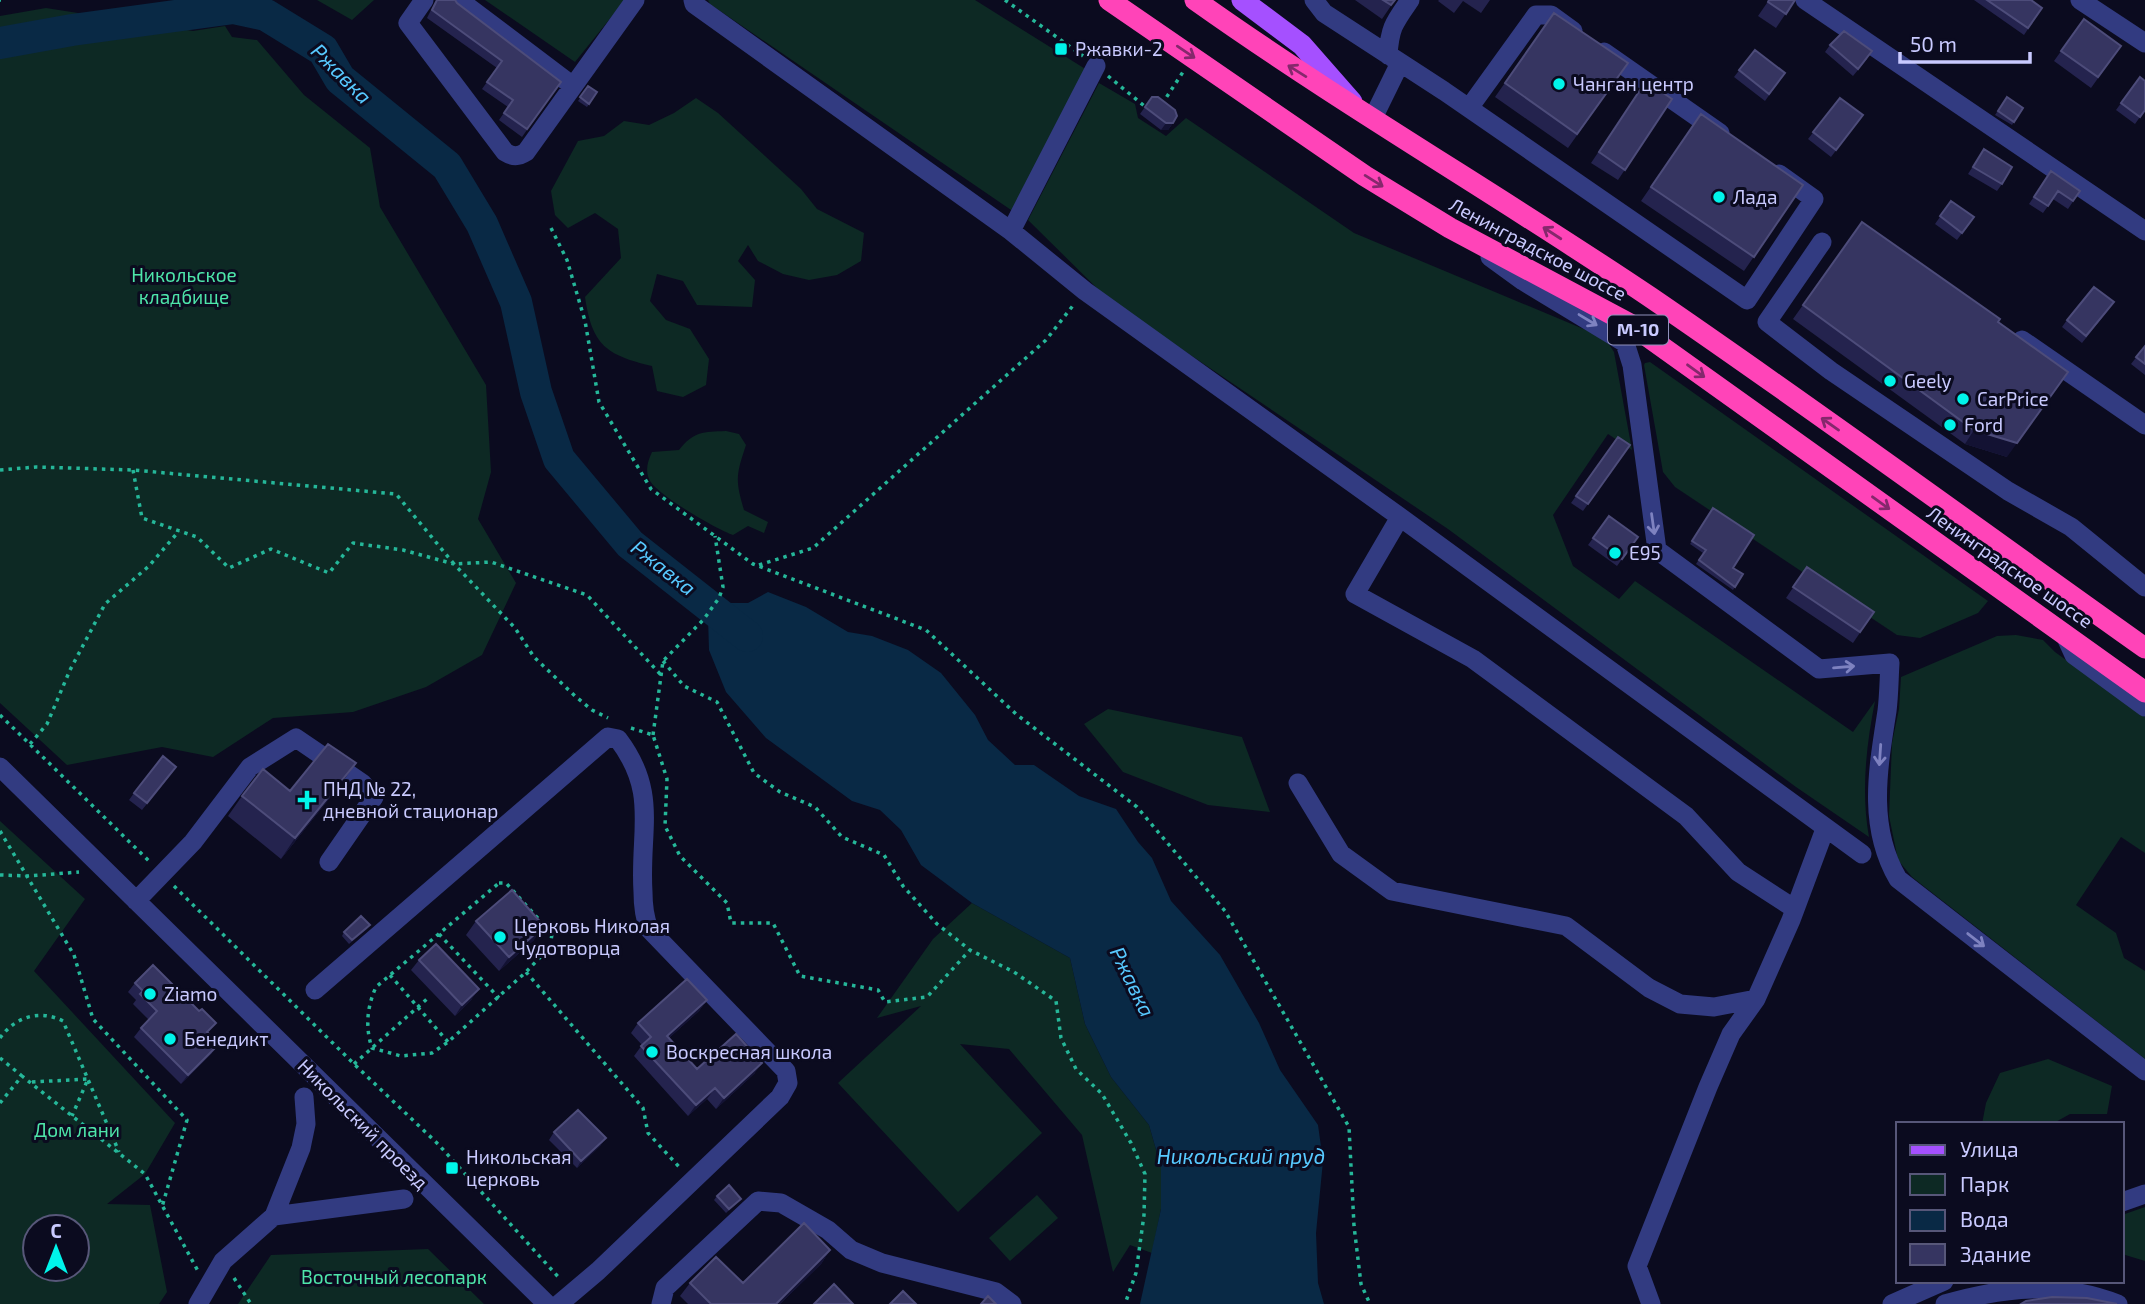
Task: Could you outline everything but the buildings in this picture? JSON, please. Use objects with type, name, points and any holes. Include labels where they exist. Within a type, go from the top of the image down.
[{"type":"highway","name":"Ленинградское шоссе","points":[[1109,0],[1365,176],[1450,228],[1630,324],[2145,692]]},
{"type":"highway","name":"Ленинградское шоссе","points":[[1195,0],[1282,61],[1650,298],[2145,648]]},
{"type":"main road","name":"М-10","points":[[1242,0],[1302,45],[1364,112]]},
{"type":"street","points":[[424,0],[408,23],[505,152],[511,156],[526,152],[635,0]]},
{"type":"street","points":[[458,0],[573,86]]},
{"type":"street","points":[[693,0],[694,4],[1012,231],[1085,291],[1862,854]]},
{"type":"street","points":[[1314,0],[1324,13],[1469,108],[1747,300],[1814,199],[1768,167]]},
{"type":"street","points":[[1364,112],[1394,59],[1389,34],[1410,0]]},
{"type":"street","points":[[1805,0],[2145,231]]},
{"type":"street","points":[[2080,0],[2145,43]]},
{"type":"street","points":[[1469,108],[1536,15],[1551,15],[1734,143]]},
{"type":"street","points":[[1012,231],[1097,66]]},
{"type":"street","points":[[1450,228],[1523,281],[1625,343],[1632,365],[1657,550],[1819,669],[1890,663],[1887,709],[1880,745],[1876,811],[1887,860],[1898,879],[2145,1072]]},
{"type":"street","points":[[1822,242],[1767,322],[1831,371],[2008,491],[2071,527],[2145,587]]},
{"type":"street","points":[[2011,332],[2145,425]]},
{"type":"street","points":[[1400,517],[1355,594],[1474,659],[1686,816],[1738,872],[1795,909]]},
{"type":"street","points":[[2064,633],[2074,654],[2145,707]]},
{"type":"street","points":[[315,990],[608,737],[618,739],[631,756],[645,798],[641,867],[644,917],[649,929],[786,1071],[788,1083],[780,1097],[566,1298]]},
{"type":"street","points":[[136,901],[193,842],[250,767],[296,738],[362,783],[374,797],[329,862]]},
{"type":"street","name":"Никольский проезд","points":[[0,767],[547,1304]]},
{"type":"street","points":[[1298,783],[1341,854],[1392,891],[1566,926],[1649,988],[1681,1004],[1714,1007],[1756,999]]},
{"type":"street","points":[[1651,1304],[1637,1266],[1731,1034],[1756,999],[1795,909],[1825,829]]},
{"type":"street","points":[[202,1295],[223,1261],[274,1216],[312,1120],[304,1097]]},
{"type":"street","points":[[2124,1201],[2145,1194]]},
{"type":"street","points":[[274,1216],[404,1199]]},
{"type":"street","points":[[661,1304],[665,1288],[758,1201],[781,1203],[828,1230],[851,1250],[882,1263],[996,1292],[1012,1304]]},
{"type":"street","points":[[1892,1304],[1939,1283]]},
{"type":"street","points":[[1945,1304],[1983,1293],[2058,1285],[2118,1304]]},
{"type":"path","points":[[1005,0],[1097,66],[1155,114]]},
{"type":"path","points":[[551,229],[567,260],[585,321],[599,402],[651,489],[757,566],[926,630],[1016,714],[1137,807],[1225,911],[1349,1127],[1354,1226],[1361,1284],[1370,1304]]},
{"type":"path","points":[[757,566],[813,548],[1046,340],[1085,291]]},
{"type":"path","points":[[0,470],[36,467],[132,470],[396,494],[454,564],[515,628],[534,657],[592,710],[611,720]]},
{"type":"path","points":[[132,470],[142,518],[197,537],[229,568],[271,549],[329,573],[353,543],[403,550],[454,564],[491,562],[587,595],[661,675]]},
{"type":"path","points":[[30,744],[47,724],[70,670],[105,604],[149,566],[179,530]]},
{"type":"path","points":[[715,536],[723,587],[719,598],[704,619],[663,662],[653,735],[667,779],[665,826],[680,856],[727,903],[731,923],[773,923],[800,976],[878,990],[885,1002],[927,997],[970,950]]},
{"type":"path","points":[[663,662],[684,686],[717,702],[754,773],[780,792],[815,807],[842,837],[884,855],[903,886],[937,924],[970,950],[1014,972],[1056,1001],[1061,1038],[1076,1069],[1101,1094],[1132,1143],[1145,1174],[1144,1215],[1136,1273],[1125,1304]]},
{"type":"path","points":[[0,715],[438,1144],[566,1298]]},
{"type":"path","points":[[620,724],[653,735]]},
{"type":"path","points":[[0,831],[74,954],[93,1019],[187,1120],[162,1207]]},
{"type":"path","points":[[0,875],[79,872]]},
{"type":"path","points":[[499,883],[506,883],[552,934],[550,947],[526,972],[448,1042],[432,1053],[401,1056],[372,1048],[367,1033],[371,999],[376,987],[499,883]]},
{"type":"path","points":[[439,934],[499,998]]},
{"type":"path","points":[[526,972],[643,1108],[648,1133],[692,1181]]},
{"type":"path","points":[[390,975],[448,1042]]},
{"type":"path","points":[[354,1064],[428,998]]},
{"type":"path","points":[[0,1038],[10,1025],[20,1019],[36,1015],[55,1017],[63,1021],[120,1154]]},
{"type":"path","points":[[0,1058],[145,1174],[202,1295]]},
{"type":"path","points":[[0,1103],[22,1076]]},
{"type":"path","points":[[30,1082],[88,1079]]},
{"type":"path","points":[[72,1116],[88,1079]]},
{"type":"path","points":[[223,1261],[251,1304]]},
{"type":"green space","points":[[317,0],[374,0],[352,20]]},
{"type":"green space","points":[[485,0],[625,0],[575,62]]},
{"type":"green space","points":[[708,0],[975,0],[1087,70],[1014,212],[710,4]]},
{"type":"green space","name":"Никольское кладбище","points":[[46,8],[193,31],[225,26],[232,37],[257,40],[304,95],[370,148],[380,207],[486,385],[491,472],[478,519],[516,583],[482,655],[426,687],[353,712],[273,718],[213,757],[162,747],[67,765],[0,703],[0,16]]},
{"type":"green space","points":[[1099,83],[1135,104],[1138,118],[1166,136],[1186,118],[1354,233],[1605,338],[1614,352],[1632,450],[1608,434],[1553,515],[1573,566],[1619,599],[1635,581],[1853,732],[1875,701],[1866,769],[1865,803],[1869,837],[1796,787],[1448,529],[1109,300],[1028,220]]},
{"type":"green space","points":[[696,98],[718,113],[801,189],[817,209],[864,233],[861,261],[837,275],[809,280],[783,274],[758,261],[748,245],[738,261],[755,280],[752,307],[697,305],[683,281],[657,274],[650,301],[666,320],[690,329],[709,359],[706,385],[683,397],[657,391],[652,366],[612,352],[597,337],[585,297],[621,258],[618,229],[595,213],[568,228],[555,215],[551,191],[578,141],[604,136],[624,121],[649,125]]},
{"type":"green space","points":[[1650,362],[1988,601],[1978,613],[1920,638],[1897,635],[1675,487],[1663,472],[1644,365]]},
{"type":"green space","points":[[726,431],[739,434],[746,445],[739,471],[739,491],[744,510],[768,522],[764,533],[748,526],[733,535],[674,502],[649,479],[647,472],[652,452],[679,450],[689,439],[700,434]]},
{"type":"green space","points":[[2016,635],[2043,640],[2055,652],[2145,717],[2145,853],[2121,837],[2076,905],[2116,933],[2124,958],[2145,971],[2145,1059],[1912,877],[1898,860],[1889,816],[1892,743],[1899,709],[1901,677],[1997,636]]},
{"type":"green space","points":[[1108,709],[1242,737],[1270,812],[1208,805],[1123,772],[1084,724]]},
{"type":"green space","name":"Дом лани","points":[[0,821],[85,899],[34,971],[175,1123],[145,1174],[107,1204],[150,1205],[167,1292],[159,1304],[0,1304]]},
{"type":"green space","points":[[972,903],[1070,958],[1085,1024],[1111,1077],[1149,1125],[1161,1167],[1161,1209],[1152,1253],[1130,1245],[1113,1272],[1082,1135],[1009,1049],[960,1044],[1042,1133],[958,1212],[838,1083],[921,1006],[877,1018],[933,939]]},
{"type":"green space","points":[[2048,1059],[2112,1086],[2107,1114],[2070,1114],[2056,1122],[1982,1122],[1986,1103],[2000,1073]]},
{"type":"green space","points":[[1037,1195],[1058,1218],[1010,1261],[989,1238]]},
{"type":"green space","points":[[2145,1207],[2145,1261],[2124,1255],[2124,1214]]},
{"type":"green space","name":"Восточный лесопарк","points":[[428,1249],[484,1304],[238,1304],[271,1255]]},
{"type":"water","name":"Никольский пруд","points":[[768,592],[806,607],[848,632],[872,636],[908,650],[941,673],[975,715],[988,740],[1015,765],[1034,765],[1079,796],[1116,809],[1152,858],[1171,901],[1220,955],[1259,1023],[1280,1070],[1318,1125],[1323,1161],[1316,1233],[1318,1283],[1324,1304],[1140,1304],[1161,1209],[1161,1167],[1149,1125],[1111,1077],[1085,1024],[1070,958],[972,903],[921,865],[901,830],[880,810],[852,801],[766,738],[726,692],[709,650],[708,617],[722,603],[748,603]]},
{"type":"waterway","name":"Ржавка","points":[[0,43],[72,30],[234,8],[266,15],[323,50],[340,79],[447,166],[482,224],[516,302],[536,392],[559,459],[630,544],[747,636]]},
{"type":"place","name":"Ржавки-2","points":[[1061,49]]},
{"type":"place","name":"Чанган центр","points":[[1559,84]]},
{"type":"place","name":"Лада","points":[[1719,197]]},
{"type":"place","name":"Geely","points":[[1890,381]]},
{"type":"place","name":"CarPrice","points":[[1963,399]]},
{"type":"place","name":"Ford","points":[[1950,425]]},
{"type":"place","name":"E95","points":[[1615,553]]},
{"type":"place","name":"ПНД № 22, дневной стационар","points":[[307,800]]},
{"type":"place","name":"Церковь Николая Чудотворца","points":[[500,937]]},
{"type":"place","name":"Ziamo","points":[[150,994]]},
{"type":"place","name":"Бенедикт","points":[[170,1039]]},
{"type":"place","name":"Воскресная школа","points":[[652,1052]]},
{"type":"place","name":"Никольская церковь","points":[[452,1168]]}]
